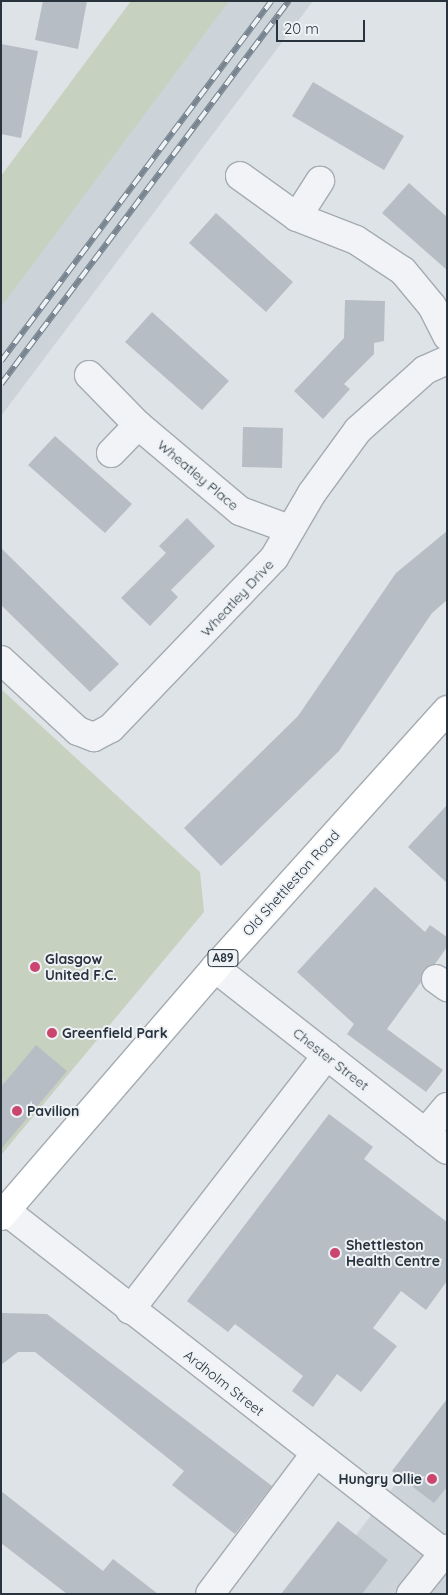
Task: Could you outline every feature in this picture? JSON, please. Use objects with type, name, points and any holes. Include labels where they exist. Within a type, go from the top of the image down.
[{"type":"main road","name":"Old Shettleston Road","points":[[3,1214],[215,968],[445,715]]},
{"type":"street","points":[[240,176],[297,217],[356,240],[403,271],[432,306],[447,336]]},
{"type":"street","points":[[297,217],[320,181]]},
{"type":"street","name":"Wheatley Drive","points":[[1,660],[78,731],[94,737],[111,728],[164,676],[274,558],[289,529],[358,430],[425,370],[447,360]]},
{"type":"street","name":"Wheatley Place","points":[[89,375],[138,425],[240,511],[289,529]]},
{"type":"street","points":[[111,453],[138,425]]},
{"type":"street","name":"Chester Street","points":[[215,968],[447,1150]]},
{"type":"street","points":[[130,1310],[327,1055]]},
{"type":"street","points":[[425,1133],[447,1107]]},
{"type":"street","name":"Ardholm Street","points":[[3,1214],[446,1551]]},
{"type":"street","points":[[210,1594],[316,1453]]},
{"type":"street","points":[[411,1594],[446,1551]]},
{"type":"shaded area","points":[[198,1],[313,1],[1,416],[1,265]]},
{"type":"shaded area","points":[[447,1418],[447,1594],[310,1594]]},
{"type":"green space","points":[[131,1],[229,1],[1,307],[1,176]]},
{"type":"green space","name":"Greenfield Park","points":[[1,689],[200,872],[204,912],[1,1155]]},
{"type":"building","points":[[43,1],[87,1],[78,49],[35,40]]},
{"type":"building","points":[[1,44],[38,51],[21,138],[1,134]]},
{"type":"building","points":[[313,82],[404,136],[384,170],[292,116]]},
{"type":"building","points":[[409,183],[447,217],[447,270],[382,213]]},
{"type":"building","points":[[216,213],[293,282],[266,312],[189,243]]},
{"type":"building","points":[[345,300],[385,301],[384,341],[374,343],[374,354],[344,384],[350,389],[323,419],[294,391],[344,338]]},
{"type":"building","points":[[152,312],[229,381],[202,410],[125,342]]},
{"type":"building","points":[[243,427],[283,428],[282,468],[242,467]]},
{"type":"building","points":[[55,436],[132,504],[105,533],[28,465]]},
{"type":"building","points":[[187,518],[215,546],[171,590],[178,597],[150,626],[121,598],[166,553],[159,546]]},
{"type":"building","points":[[447,531],[447,600],[432,613],[339,751],[221,866],[184,828],[298,716],[396,573]]},
{"type":"building","points":[[1,548],[119,664],[90,692],[1,605]]},
{"type":"building","points":[[447,805],[447,883],[408,847]]},
{"type":"building","points":[[375,887],[425,932],[430,925],[447,937],[447,947],[435,964],[424,969],[421,982],[387,1029],[443,1070],[426,1092],[347,1034],[354,1024],[297,972]]},
{"type":"building","name":"Pavilion","points":[[36,1045],[67,1071],[1,1149],[1,1087]]},
{"type":"building","name":"Shettleston Health Centre","points":[[329,1114],[373,1147],[364,1159],[447,1222],[447,1281],[426,1310],[401,1291],[373,1328],[397,1346],[361,1392],[337,1374],[313,1407],[292,1391],[303,1376],[235,1324],[228,1332],[187,1301]]},
{"type":"building","points":[[1,1313],[47,1314],[272,1486],[235,1534],[172,1485],[184,1471],[35,1352],[18,1352],[1,1365]]},
{"type":"building","points":[[447,1399],[447,1487],[434,1503],[392,1471]]},
{"type":"building","points":[[1,1491],[103,1571],[113,1559],[158,1594],[67,1594],[1,1543]]},
{"type":"building","points":[[338,1521],[388,1560],[362,1594],[281,1594]]},
{"type":"railway","points":[[1,361],[271,1]]},
{"type":"railway","points":[[1,384],[289,1]]},
{"type":"place","name":"Glasgow United F.C.","points":[[35,967]]},
{"type":"place","name":"Greenfield Park","points":[[52,1033]]},
{"type":"place","name":"Pavilion","points":[[17,1111]]},
{"type":"place","name":"Shettleston Health Centre","points":[[335,1253]]},
{"type":"place","name":"Hungry Ollie","points":[[432,1479]]}]
